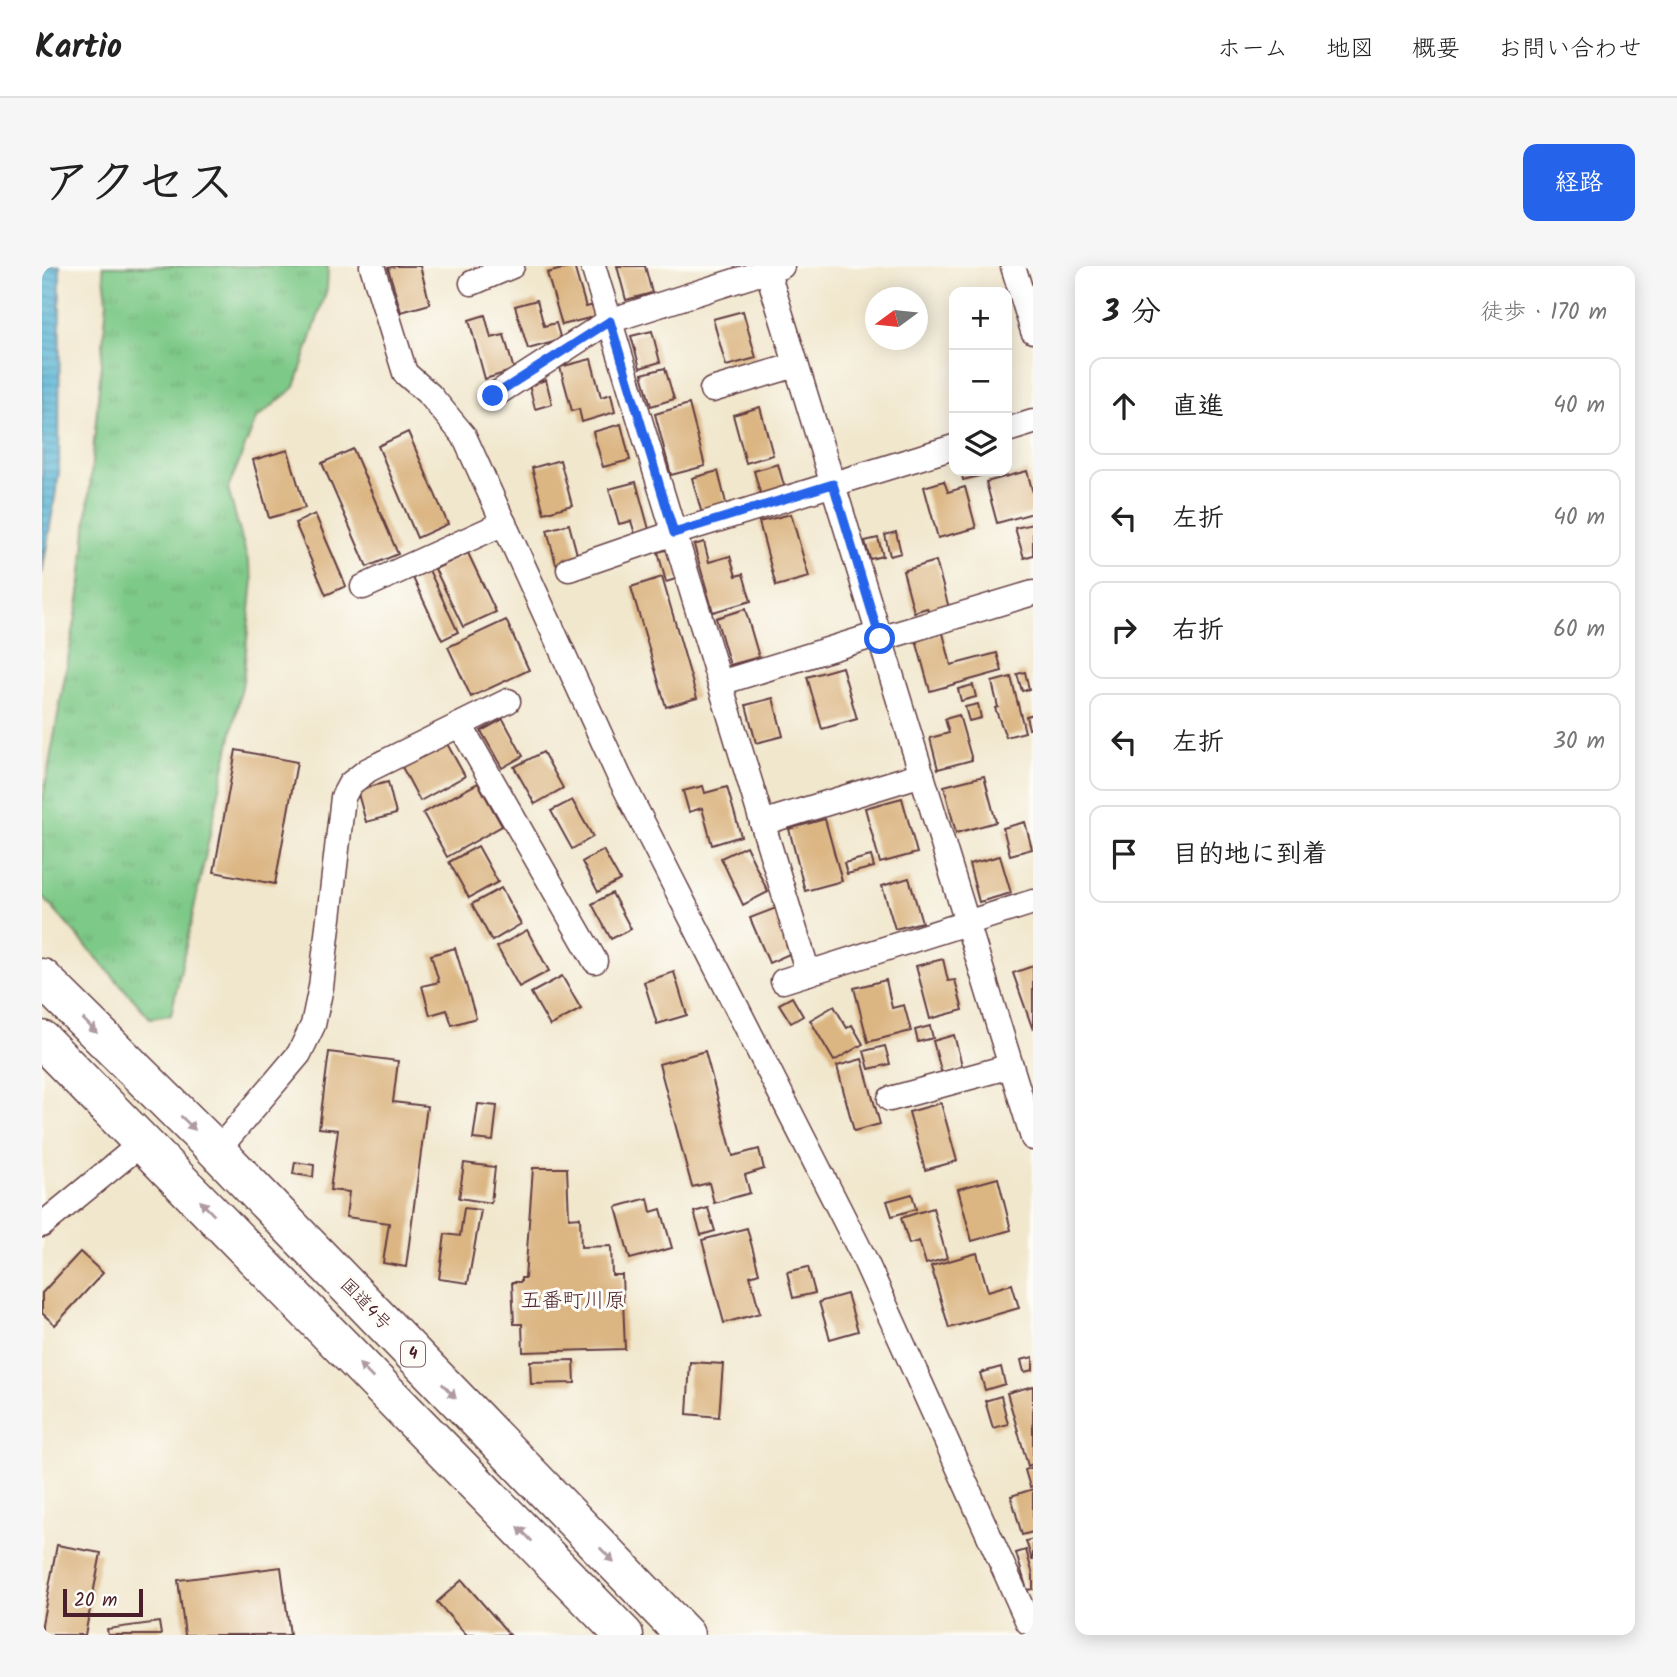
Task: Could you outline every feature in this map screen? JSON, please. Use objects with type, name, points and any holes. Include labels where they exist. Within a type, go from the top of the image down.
[{"type":"highway","name":"国道4号","points":[[42,978],[217,1151],[683,1634]]},
{"type":"highway","points":[[42,1040],[624,1635]]},
{"type":"street","points":[[372,266],[405,373],[430,396],[464,436],[619,776],[864,1258],[1026,1627]]},
{"type":"street","points":[[472,283],[512,266]]},
{"type":"street","points":[[593,266],[808,973]]},
{"type":"street","points":[[1013,266],[1033,331]]},
{"type":"street","points":[[493,396],[610,321],[772,268],[796,365],[1033,1138]]},
{"type":"street","points":[[712,390],[796,365]]},
{"type":"street","points":[[1012,428],[1033,422]]},
{"type":"street","points":[[569,569],[674,533],[949,449]]},
{"type":"street","points":[[363,587],[504,523]]},
{"type":"street","points":[[720,682],[1033,593]]},
{"type":"street","points":[[217,1151],[299,1054],[313,1025],[321,987],[343,797],[350,783],[395,755],[509,701]]},
{"type":"street","points":[[460,726],[595,961]]},
{"type":"street","points":[[762,823],[922,774]]},
{"type":"street","points":[[783,981],[1033,902]]},
{"type":"street","points":[[890,1099],[1011,1066]]},
{"type":"street","points":[[42,1225],[142,1143]]},
{"type":"green space","points":[[103,266],[328,266],[327,289],[295,387],[256,419],[228,489],[253,579],[243,681],[171,1015],[150,1018],[42,896],[42,803],[80,594],[107,301]]},
{"type":"water","points":[[42,266],[60,266],[59,473],[42,574]]},
{"type":"building","points":[[420,266],[430,304],[401,312],[388,268]]},
{"type":"building","points":[[574,266],[586,307],[594,305],[597,316],[562,325],[547,273]]},
{"type":"building","points":[[617,266],[645,266],[652,293],[626,300]]},
{"type":"building","points":[[537,300],[544,326],[556,323],[561,340],[528,349],[515,306]]},
{"type":"building","points":[[743,311],[756,358],[726,366],[713,319]]},
{"type":"building","points":[[485,315],[491,338],[504,335],[514,370],[485,379],[469,320]]},
{"type":"building","points":[[652,331],[660,362],[640,368],[631,336]]},
{"type":"building","points":[[591,359],[601,397],[611,394],[615,412],[582,422],[579,409],[572,411],[560,367]]},
{"type":"building","points":[[665,368],[674,399],[651,406],[642,374]]},
{"type":"building","points":[[546,380],[552,404],[535,409],[529,385]]},
{"type":"building","points":[[689,404],[705,466],[671,475],[655,414]]},
{"type":"building","points":[[760,407],[773,455],[746,463],[733,415]]},
{"type":"building","points":[[621,424],[630,460],[603,467],[593,432]]},
{"type":"building","points":[[408,432],[448,524],[417,538],[378,446]]},
{"type":"building","points":[[353,449],[398,554],[367,567],[322,463]]},
{"type":"building","points":[[288,450],[305,508],[269,518],[253,460]]},
{"type":"building","points":[[560,460],[572,505],[544,513],[532,468]]},
{"type":"building","points":[[778,464],[785,489],[761,496],[754,471]]},
{"type":"building","points":[[718,471],[727,507],[702,514],[692,478]]},
{"type":"building","points":[[1027,471],[1033,493],[1033,513],[997,523],[986,482]]},
{"type":"building","points":[[962,476],[979,476],[963,480]]},
{"type":"building","points":[[944,481],[948,492],[965,487],[976,528],[938,538],[924,487]]},
{"type":"building","points":[[636,482],[650,533],[636,537],[631,521],[619,524],[609,489]]},
{"type":"building","points":[[315,514],[346,586],[326,595],[295,523]]},
{"type":"building","points":[[791,514],[809,577],[776,586],[759,522]]},
{"type":"building","points":[[569,524],[578,558],[556,564],[547,530]]},
{"type":"building","points":[[1033,524],[1033,555],[1024,558],[1015,528]]},
{"type":"building","points":[[896,532],[901,553],[890,556],[885,535]]},
{"type":"building","points":[[878,538],[883,556],[870,559],[865,541]]},
{"type":"building","points":[[704,542],[709,562],[730,556],[736,576],[743,574],[751,601],[713,612],[694,545]]},
{"type":"building","points":[[670,549],[679,578],[666,582],[658,552]]},
{"type":"building","points":[[468,553],[496,612],[463,627],[435,569]]},
{"type":"building","points":[[936,561],[949,608],[929,614],[927,608],[914,612],[903,571]]},
{"type":"building","points":[[429,570],[458,632],[442,640],[413,578]]},
{"type":"building","points":[[662,577],[697,698],[666,707],[631,587]]},
{"type":"building","points":[[745,609],[759,657],[730,665],[716,618]]},
{"type":"building","points":[[506,620],[529,670],[471,697],[448,647]]},
{"type":"building","points":[[943,633],[951,665],[997,653],[1002,671],[930,691],[916,640]]},
{"type":"building","points":[[842,667],[857,719],[822,729],[807,677]]},
{"type":"building","points":[[1025,672],[1029,689],[1022,691],[1017,674]]},
{"type":"building","points":[[1011,677],[1025,732],[1006,737],[995,708],[998,707],[992,682]]},
{"type":"building","points":[[973,685],[976,697],[961,701],[958,689]]},
{"type":"building","points":[[773,698],[783,736],[756,743],[746,705]]},
{"type":"building","points":[[978,704],[981,718],[969,721],[965,707]]},
{"type":"building","points":[[1033,714],[1033,728],[1029,729],[1026,716]]},
{"type":"building","points":[[959,715],[972,760],[938,769],[930,738],[949,733],[945,719]]},
{"type":"building","points":[[503,719],[523,756],[502,768],[481,731]]},
{"type":"building","points":[[446,742],[465,776],[420,801],[402,767]]},
{"type":"building","points":[[236,750],[297,762],[275,884],[214,872]]},
{"type":"building","points":[[543,752],[563,788],[535,804],[514,767]]},
{"type":"building","points":[[984,776],[996,822],[956,833],[944,786]]},
{"type":"building","points":[[388,782],[396,814],[366,822],[357,790]]},
{"type":"building","points":[[478,783],[502,826],[447,857],[423,813]]},
{"type":"building","points":[[703,786],[705,793],[727,787],[741,836],[712,845],[702,808],[689,812],[683,791]]},
{"type":"building","points":[[902,798],[917,853],[880,863],[865,808]]},
{"type":"building","points":[[572,800],[593,837],[572,849],[551,811]]},
{"type":"building","points":[[825,819],[842,881],[805,891],[789,829]]},
{"type":"building","points":[[1025,822],[1032,849],[1010,855],[1003,828]]},
{"type":"building","points":[[478,846],[498,882],[469,898],[449,862]]},
{"type":"building","points":[[746,846],[768,892],[743,905],[721,858]]},
{"type":"building","points":[[603,850],[620,880],[598,892],[582,862]]},
{"type":"building","points":[[871,856],[874,867],[847,874],[844,863]]},
{"type":"building","points":[[1000,856],[1011,893],[979,902],[969,864]]},
{"type":"building","points":[[909,878],[922,922],[895,929],[882,886]]},
{"type":"building","points":[[501,888],[521,924],[492,941],[472,904]]},
{"type":"building","points":[[612,893],[631,929],[611,939],[592,904]]},
{"type":"building","points":[[776,908],[794,952],[769,963],[750,918]]},
{"type":"building","points":[[527,930],[549,971],[519,987],[497,947]]},
{"type":"building","points":[[455,948],[476,1018],[452,1025],[447,1010],[430,1015],[422,986],[439,982],[431,955]]},
{"type":"building","points":[[943,959],[948,981],[955,980],[963,1010],[930,1019],[916,966]]},
{"type":"building","points":[[1033,966],[1033,1030],[1013,973]]},
{"type":"building","points":[[674,972],[687,1015],[657,1024],[644,982]]},
{"type":"building","points":[[562,976],[581,1009],[550,1026],[531,993]]},
{"type":"building","points":[[886,980],[892,1008],[904,1005],[911,1031],[868,1042],[854,988]]},
{"type":"building","points":[[792,997],[803,1016],[791,1023],[779,1004]]},
{"type":"building","points":[[834,1006],[847,1028],[852,1025],[863,1044],[834,1061],[810,1020]]},
{"type":"building","points":[[930,1026],[933,1038],[918,1042],[915,1030]]},
{"type":"building","points":[[954,1035],[963,1069],[942,1074],[933,1041]]},
{"type":"building","points":[[885,1046],[890,1064],[869,1069],[864,1051]]},
{"type":"building","points":[[705,1051],[733,1156],[759,1149],[764,1169],[745,1175],[750,1193],[714,1203],[709,1183],[692,1187],[659,1064]]},
{"type":"building","points":[[329,1052],[398,1061],[393,1102],[427,1106],[406,1267],[383,1263],[389,1223],[346,1217],[349,1192],[330,1190],[338,1130],[319,1128]]},
{"type":"building","points":[[862,1059],[880,1124],[854,1131],[837,1066]]},
{"type":"building","points":[[941,1103],[957,1161],[925,1170],[909,1112]]},
{"type":"building","points":[[478,1104],[497,1106],[493,1141],[473,1139]]},
{"type":"building","points":[[295,1162],[314,1165],[313,1177],[293,1174]]},
{"type":"building","points":[[464,1163],[495,1167],[491,1203],[459,1198]]},
{"type":"building","points":[[533,1168],[567,1168],[569,1218],[580,1217],[581,1247],[611,1246],[612,1275],[622,1275],[625,1349],[523,1352],[522,1324],[514,1324],[512,1282],[521,1282],[521,1278],[525,1278]]},
{"type":"building","points":[[998,1178],[1011,1230],[972,1241],[958,1189]]},
{"type":"building","points":[[912,1194],[916,1209],[892,1216],[887,1201]]},
{"type":"building","points":[[648,1198],[651,1212],[661,1209],[672,1248],[630,1259],[616,1207]]},
{"type":"building","points":[[464,1208],[481,1210],[468,1283],[439,1279],[445,1234],[460,1236]]},
{"type":"building","points":[[708,1208],[715,1231],[701,1235],[694,1212]]},
{"type":"building","points":[[933,1208],[947,1258],[926,1264],[919,1241],[909,1244],[901,1218]]},
{"type":"building","points":[[747,1228],[759,1273],[750,1276],[760,1313],[724,1323],[702,1240]]},
{"type":"building","points":[[80,1252],[103,1273],[55,1325],[42,1313],[42,1293]]},
{"type":"building","points":[[977,1253],[988,1291],[1012,1284],[1019,1308],[949,1328],[931,1266]]},
{"type":"building","points":[[808,1267],[815,1293],[793,1298],[787,1272]]},
{"type":"building","points":[[847,1294],[858,1331],[830,1339],[819,1302]]},
{"type":"building","points":[[1033,1357],[1033,1370],[1024,1372],[1021,1360]]},
{"type":"building","points":[[574,1360],[575,1383],[531,1384],[530,1361]]},
{"type":"building","points":[[690,1362],[723,1364],[719,1417],[687,1414]]},
{"type":"building","points":[[1001,1367],[1005,1384],[985,1390],[980,1373]]},
{"type":"building","points":[[1033,1386],[1033,1464],[1028,1466],[1007,1393]]},
{"type":"building","points":[[1001,1396],[1008,1424],[993,1428],[985,1401]]},
{"type":"building","points":[[1033,1467],[1033,1486],[1030,1487],[1025,1470]]},
{"type":"building","points":[[1033,1489],[1033,1532],[1022,1535],[1011,1496]]},
{"type":"building","points":[[1033,1539],[1033,1560],[1032,1560],[1026,1541]]},
{"type":"building","points":[[57,1545],[101,1553],[85,1635],[42,1635]]},
{"type":"building","points":[[1026,1550],[1033,1575],[1033,1589],[1027,1590],[1016,1553]]},
{"type":"building","points":[[281,1567],[290,1635],[185,1635],[178,1580]]},
{"type":"building","points":[[462,1580],[510,1635],[466,1635],[437,1602]]},
{"type":"building","points":[[159,1622],[161,1635],[108,1635],[107,1629]]},
{"type":"district","name":"五番町川原","points":[[573,1301]]},
{"type":"route","points":[[493,396],[610,321],[674,533],[833,484],[880,639]]}]
